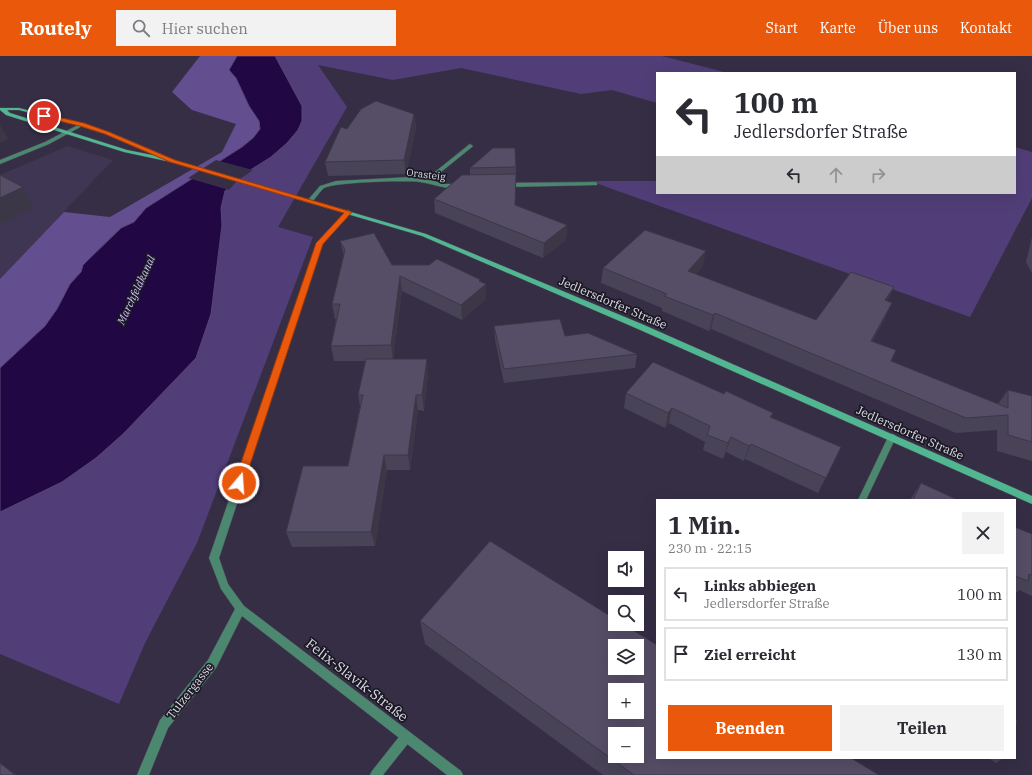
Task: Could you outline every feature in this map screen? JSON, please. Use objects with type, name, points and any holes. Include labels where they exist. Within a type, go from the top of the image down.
[{"type":"street","name":"Jedlersdorfer Straße","points":[[2,109],[19,109],[82,125],[137,145],[172,161]]},
{"type":"street","name":"Jedlersdorfer Straße","points":[[2,109],[8,114],[126,151],[172,161],[424,235],[892,437],[1032,500]]},
{"type":"street","points":[[0,162],[82,125]]},
{"type":"street","points":[[427,181],[470,146]]},
{"type":"street","name":"Orasteig","points":[[310,201],[322,187],[336,183],[411,179],[427,181],[443,186],[466,186]]},
{"type":"street","points":[[496,185],[595,184]]},
{"type":"street","points":[[240,609],[224,586],[214,558],[320,243],[348,212]]},
{"type":"street","points":[[862,499],[892,437]]},
{"type":"street","name":"Felix-Slavik-Straße","points":[[240,609],[457,775]]},
{"type":"street","name":"Tulzergasse","points":[[142,775],[164,724],[212,664],[240,609]]},
{"type":"street","points":[[376,775],[406,737]]},
{"type":"shaded area","points":[[200,56],[237,56],[229,70],[236,78],[249,106],[259,121],[260,129],[253,138],[242,147],[146,208],[134,222],[121,228],[83,265],[81,272],[70,284],[57,309],[45,326],[0,368],[0,279],[64,212],[110,217],[222,152],[236,124],[192,110],[172,92]]},
{"type":"shaded area","points":[[275,56],[662,56],[724,72],[656,72],[656,103],[612,90],[581,94],[461,68],[393,80],[318,65],[347,107],[278,227],[313,237],[197,543],[145,643],[119,704],[0,654],[0,512],[62,482],[96,458],[123,434],[196,358],[211,314],[222,225],[221,208],[225,191],[236,179],[271,157],[287,143],[298,130],[302,106]]},
{"type":"shaded area","points":[[68,146],[113,160],[0,279],[0,175]]},
{"type":"shaded area","points":[[1016,147],[1032,152],[1032,198],[970,317],[590,181],[656,181],[656,194],[1016,194]]},
{"type":"water","name":"Marchfeldkanal","points":[[237,56],[275,56],[302,106],[302,121],[298,130],[287,143],[271,157],[236,179],[225,191],[221,208],[222,225],[211,314],[196,358],[123,434],[96,458],[62,482],[0,512],[0,368],[45,326],[57,309],[70,284],[81,272],[83,265],[121,228],[134,222],[146,208],[242,147],[253,138],[260,129],[259,121],[249,106],[236,78],[229,70]]},
{"type":"pier","points":[[216,160],[253,170],[237,181],[229,190],[188,178]]},
{"type":"building","points":[[376,101],[414,114],[404,160],[325,162],[341,127],[347,129],[361,109]]},
{"type":"building","points":[[493,148],[515,148],[516,167],[470,168]]},
{"type":"building","points":[[516,174],[515,205],[567,225],[544,243],[434,199],[462,175]]},
{"type":"building","points":[[0,175],[23,187],[0,198]]},
{"type":"building","points":[[645,230],[706,251],[688,271],[816,320],[851,272],[894,287],[885,300],[892,303],[871,341],[896,350],[891,361],[1008,408],[1008,390],[1032,396],[1032,442],[1008,435],[1008,415],[966,418],[715,313],[713,315],[664,296],[667,294],[603,268]]},
{"type":"building","points":[[374,233],[392,265],[429,265],[437,259],[481,280],[479,281],[486,284],[461,305],[400,276],[391,345],[331,346],[340,304],[332,304],[345,250],[340,241]]},
{"type":"building","points":[[560,319],[565,336],[588,333],[637,354],[504,369],[494,326]]},
{"type":"building","points":[[366,359],[427,359],[422,395],[416,395],[408,455],[384,455],[371,532],[286,532],[303,466],[348,466],[363,395],[358,395]]},
{"type":"building","points":[[653,362],[724,394],[726,391],[773,413],[770,417],[841,447],[826,478],[751,444],[749,446],[731,437],[728,443],[707,435],[710,426],[672,408],[668,413],[626,393]]},
{"type":"building","points":[[921,483],[956,499],[913,499]]},
{"type":"building","points":[[1016,527],[1032,534],[1032,575],[1029,574],[1028,581],[1016,576]]},
{"type":"building","points":[[490,541],[608,615],[608,631],[634,631],[656,644],[656,759],[853,759],[879,775],[634,775],[617,763],[644,763],[644,727],[608,727],[608,756],[420,621]]},
{"type":"building","points":[[0,763],[15,775],[0,775]]},
{"type":"route","points":[[44,116],[82,125],[107,133],[172,161],[348,212],[320,243],[239,483]]}]
